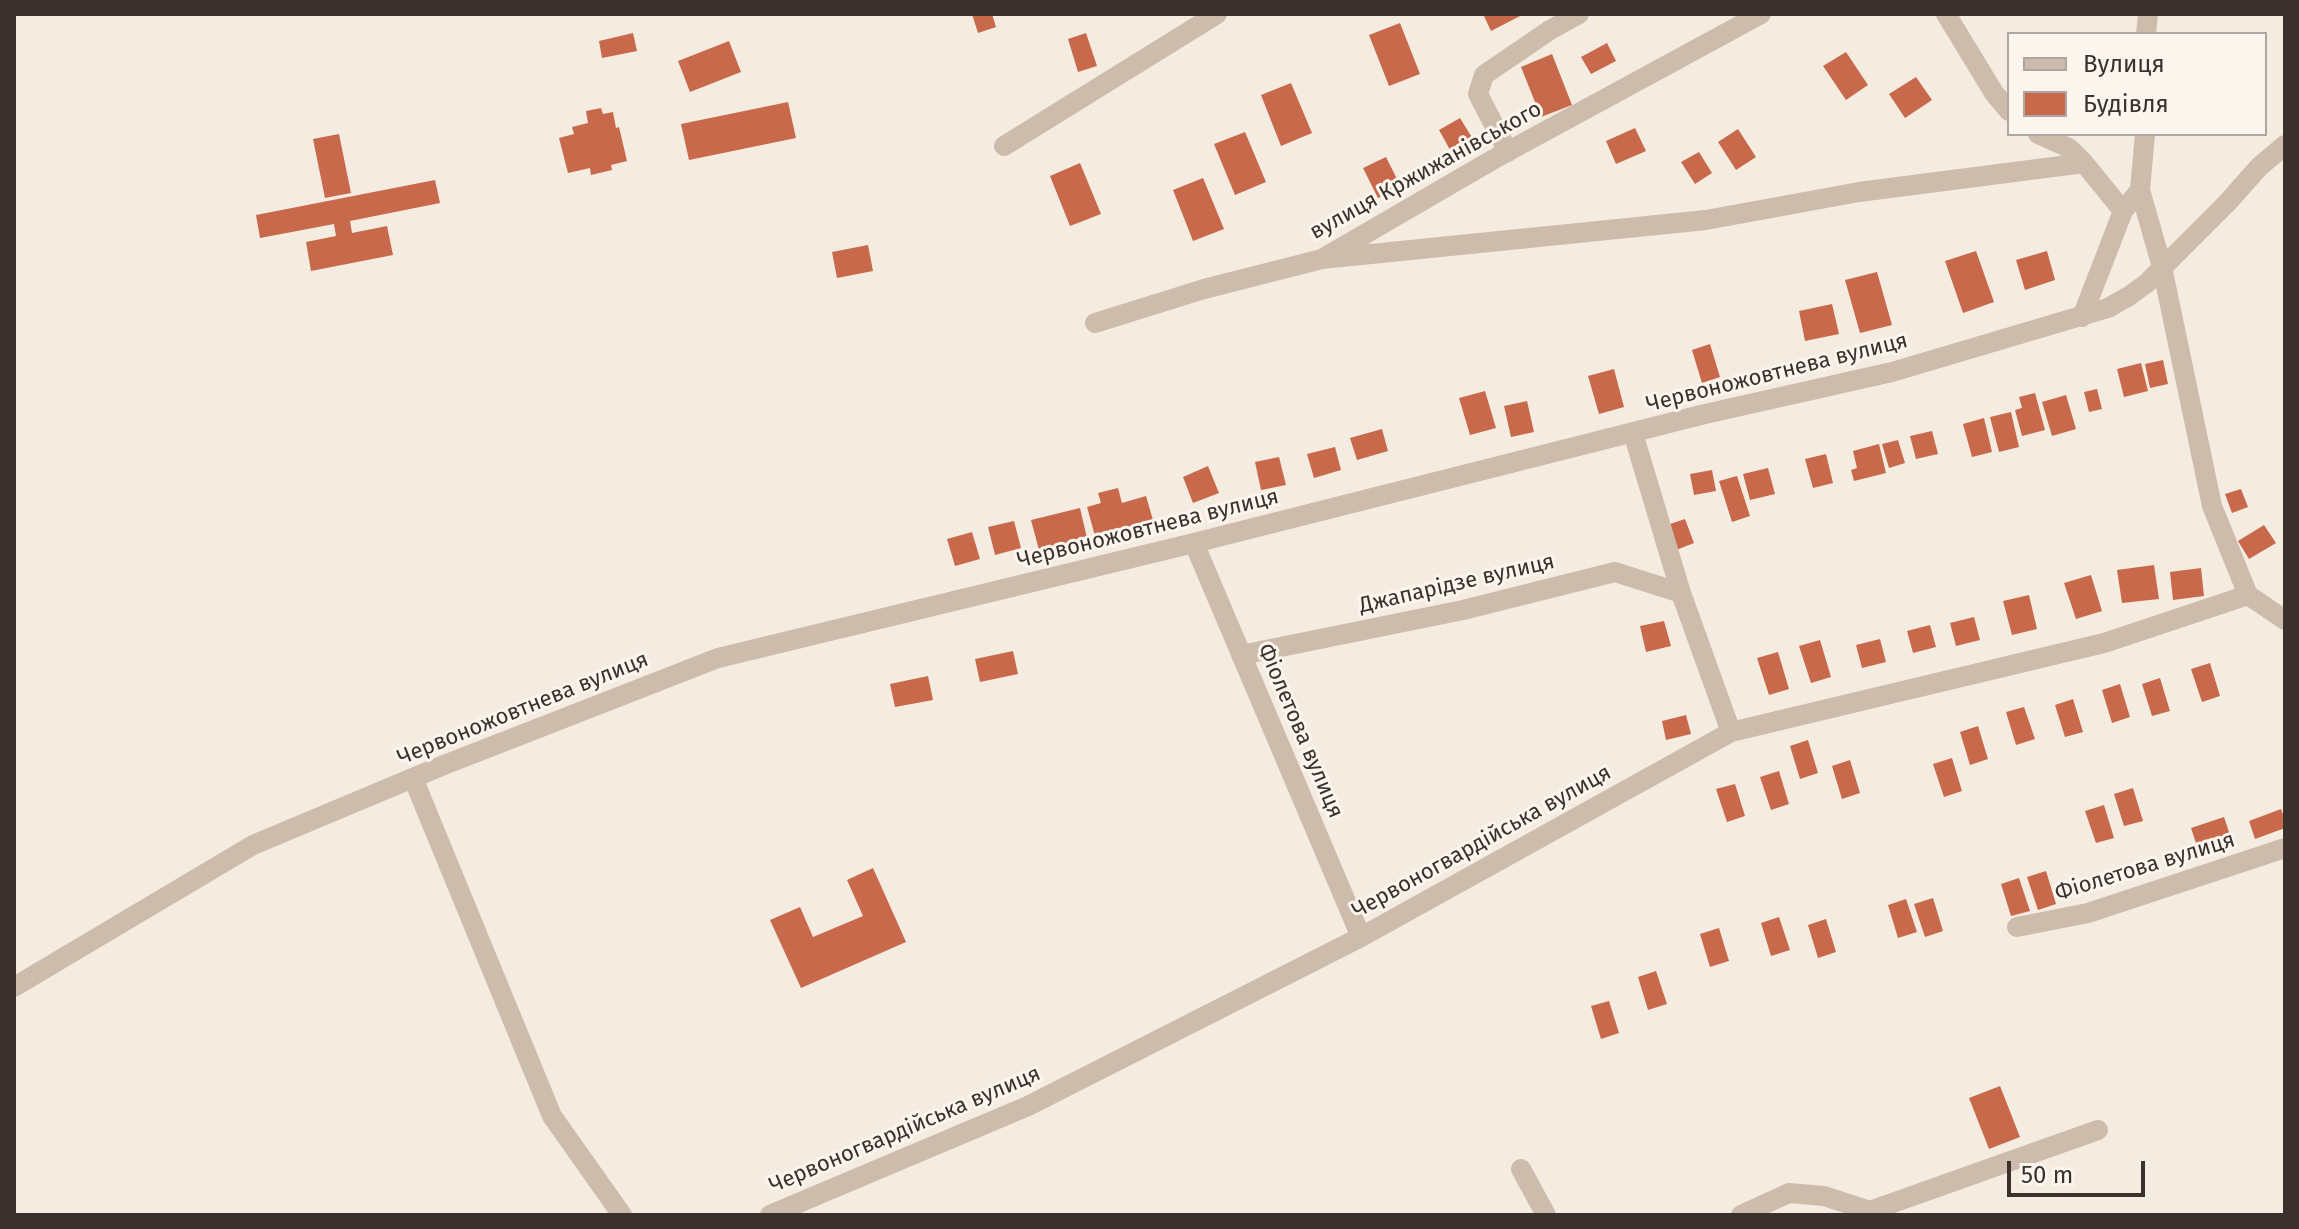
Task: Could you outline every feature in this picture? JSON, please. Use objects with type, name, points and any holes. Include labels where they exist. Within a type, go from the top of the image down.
[{"type":"street","points":[[1004,146],[1217,14]]},
{"type":"street","points":[[1508,152],[1478,94],[1484,75],[1546,22],[1579,14]]},
{"type":"street","name":"вулиця Кржижанівського","points":[[1095,323],[1204,289],[1322,259],[1508,152],[1761,14]]},
{"type":"street","points":[[1946,14],[1994,93],[2007,109]]},
{"type":"street","points":[[2042,136],[2069,148],[2123,211]]},
{"type":"street","points":[[2145,136],[2140,190],[2162,267],[2212,506],[2248,595],[2285,620]]},
{"type":"street","name":"Червоножовтнева вулиця","points":[[14,987],[253,845],[413,778],[718,658],[1892,372],[2108,308],[2129,296],[2162,267],[2259,167],[2285,145]]},
{"type":"street","points":[[1322,259],[1706,220],[1859,192],[2084,163]]},
{"type":"street","points":[[2082,317],[2123,211],[2140,190]]},
{"type":"street","points":[[1633,433],[1681,593],[1731,732]]},
{"type":"street","name":"Фіолетова вулиця","points":[[1194,543],[1361,937]]},
{"type":"street","name":"Джапарідзе вулиця","points":[[1241,655],[1463,610],[1615,572],[1681,593]]},
{"type":"street","name":"Червоногвардійська вулиця","points":[[770,1215],[1028,1106],[1361,937],[1731,732],[2104,643],[2248,595]]},
{"type":"street","points":[[413,778],[552,1116],[622,1215]]},
{"type":"street","name":"Фіолетова вулиця","points":[[2017,927],[2088,913],[2285,848]]},
{"type":"street","points":[[1741,1215],[1789,1193],[1824,1196],[1870,1211],[2098,1130]]},
{"type":"street","points":[[1521,1169],[1546,1215]]},
{"type":"building","points":[[972,14],[992,14],[996,27],[978,33]]},
{"type":"building","points":[[1483,14],[1524,14],[1491,31]]},
{"type":"building","points":[[1400,23],[1420,74],[1389,86],[1369,35]]},
{"type":"building","points":[[633,33],[637,51],[602,58],[599,41]]},
{"type":"building","points":[[1086,33],[1097,66],[1078,72],[1068,39]]},
{"type":"building","points":[[729,41],[741,72],[690,92],[678,61]]},
{"type":"building","points":[[1607,43],[1616,61],[1591,74],[1581,57]]},
{"type":"building","points":[[1846,52],[1868,85],[1846,100],[1823,66]]},
{"type":"building","points":[[1552,54],[1572,105],[1541,117],[1521,67]]},
{"type":"building","points":[[1916,77],[1932,100],[1905,118],[1889,94]]},
{"type":"building","points":[[1291,83],[1312,133],[1281,146],[1261,95]]},
{"type":"building","points":[[788,102],[796,138],[689,160],[681,124]]},
{"type":"building","points":[[601,108],[603,114],[613,112],[627,161],[611,165],[612,170],[591,175],[590,168],[568,173],[559,138],[574,134],[572,127],[588,123],[586,111]]},
{"type":"building","points":[[1460,118],[1476,144],[1454,157],[1439,130]]},
{"type":"building","points":[[1635,128],[1646,151],[1616,164],[1606,141]]},
{"type":"building","points":[[1738,129],[1756,157],[1736,170],[1718,142]]},
{"type":"building","points":[[1245,132],[1266,182],[1235,195],[1214,144]]},
{"type":"building","points":[[339,134],[351,193],[325,198],[313,139]]},
{"type":"building","points":[[1699,152],[1712,173],[1695,184],[1681,162]]},
{"type":"building","points":[[1386,157],[1401,187],[1378,198],[1363,168]]},
{"type":"building","points":[[1080,163],[1101,214],[1070,226],[1050,176]]},
{"type":"building","points":[[1203,178],[1224,229],[1193,241],[1173,190]]},
{"type":"building","points":[[435,180],[440,203],[350,221],[352,233],[387,226],[393,255],[311,271],[306,242],[336,236],[334,224],[260,238],[256,215]]},
{"type":"building","points":[[868,245],[873,271],[837,278],[832,252]]},
{"type":"building","points":[[1976,251],[1994,302],[1963,313],[1945,261]]},
{"type":"building","points":[[2047,251],[2055,280],[2025,290],[2016,260]]},
{"type":"building","points":[[1877,272],[1892,325],[1860,333],[1845,280]]},
{"type":"building","points":[[1832,304],[1839,334],[1805,341],[1799,311]]},
{"type":"building","points":[[1710,344],[1720,377],[1702,383],[1692,350]]},
{"type":"building","points":[[2163,360],[2168,384],[2150,388],[2145,364]]},
{"type":"building","points":[[2141,363],[2148,391],[2124,397],[2117,369]]},
{"type":"building","points":[[1614,369],[1624,407],[1599,414],[1588,376]]},
{"type":"building","points":[[2097,389],[2102,409],[2089,412],[2084,392]]},
{"type":"building","points":[[1485,391],[1496,428],[1470,435],[1459,398]]},
{"type":"building","points":[[2035,393],[2045,430],[2022,436],[2015,410],[2022,408],[2019,397]]},
{"type":"building","points":[[2066,395],[2076,429],[2052,436],[2042,402]]},
{"type":"building","points":[[1527,401],[1534,432],[1511,437],[1504,406]]},
{"type":"building","points":[[2011,412],[2019,447],[1999,452],[1990,417]]},
{"type":"building","points":[[1984,418],[1992,452],[1972,457],[1963,424]]},
{"type":"building","points":[[1382,429],[1388,451],[1357,460],[1350,438]]},
{"type":"building","points":[[1932,431],[1938,454],[1916,459],[1910,436]]},
{"type":"building","points":[[1898,440],[1905,463],[1889,468],[1882,444]]},
{"type":"building","points":[[1879,444],[1886,473],[1854,481],[1851,470],[1857,468],[1853,451]]},
{"type":"building","points":[[1335,447],[1341,470],[1314,478],[1307,454]]},
{"type":"building","points":[[1826,454],[1833,483],[1813,488],[1805,459]]},
{"type":"building","points":[[1279,457],[1286,485],[1261,490],[1255,462]]},
{"type":"building","points":[[1208,466],[1219,493],[1193,503],[1183,477]]},
{"type":"building","points":[[1768,468],[1775,494],[1750,500],[1743,474]]},
{"type":"building","points":[[1712,470],[1716,491],[1694,495],[1690,474]]},
{"type":"building","points":[[1737,476],[1750,516],[1732,522],[1719,481]]},
{"type":"building","points":[[1118,488],[1122,503],[1146,496],[1153,520],[1095,536],[1087,507],[1101,503],[1098,493]]},
{"type":"building","points":[[2241,489],[2248,507],[2232,513],[2225,494]]},
{"type":"building","points":[[1080,508],[1087,538],[1039,550],[1031,520]]},
{"type":"building","points":[[1685,519],[1694,543],[1676,550],[1667,525]]},
{"type":"building","points":[[1014,521],[1021,548],[995,555],[988,527]]},
{"type":"building","points":[[2264,525],[2276,543],[2249,559],[2238,541]]},
{"type":"building","points":[[972,532],[980,559],[955,566],[947,539]]},
{"type":"building","points":[[2154,565],[2159,599],[2122,603],[2117,570]]},
{"type":"building","points":[[2201,568],[2204,596],[2173,600],[2170,572]]},
{"type":"building","points":[[2091,575],[2102,611],[2076,619],[2064,583]]},
{"type":"building","points":[[2029,595],[2037,629],[2012,635],[2003,601]]},
{"type":"building","points":[[1974,617],[1980,640],[1956,646],[1950,623]]},
{"type":"building","points":[[1664,621],[1671,646],[1646,652],[1640,626]]},
{"type":"building","points":[[1930,625],[1936,647],[1913,653],[1907,631]]},
{"type":"building","points":[[1880,639],[1886,662],[1862,668],[1856,645]]},
{"type":"building","points":[[1820,640],[1831,677],[1811,683],[1799,646]]},
{"type":"building","points":[[1013,651],[1018,674],[980,682],[975,659]]},
{"type":"building","points":[[1778,652],[1789,689],[1769,695],[1757,658]]},
{"type":"building","points":[[2210,663],[2220,696],[2202,702],[2191,669]]},
{"type":"building","points":[[928,676],[933,700],[895,707],[890,684]]},
{"type":"building","points":[[2160,678],[2170,711],[2152,716],[2142,684]]},
{"type":"building","points":[[2120,684],[2130,717],[2112,723],[2102,690]]},
{"type":"building","points":[[2073,699],[2083,732],[2065,737],[2055,705]]},
{"type":"building","points":[[2024,707],[2035,739],[2016,745],[2006,712]]},
{"type":"building","points":[[1686,715],[1691,734],[1666,740],[1662,721]]},
{"type":"building","points":[[1978,726],[1988,759],[1970,765],[1960,732]]},
{"type":"building","points":[[1808,740],[1818,773],[1800,779],[1790,746]]},
{"type":"building","points":[[1952,758],[1962,791],[1944,797],[1933,764]]},
{"type":"building","points":[[1850,760],[1860,793],[1842,799],[1832,766]]},
{"type":"building","points":[[1779,771],[1789,804],[1771,810],[1760,777]]},
{"type":"building","points":[[1735,784],[1745,816],[1727,822],[1716,789]]},
{"type":"building","points":[[2133,788],[2143,821],[2124,826],[2114,794]]},
{"type":"building","points":[[2104,805],[2114,838],[2096,843],[2085,811]]},
{"type":"building","points":[[2281,809],[2285,828],[2255,839],[2249,821]]},
{"type":"building","points":[[2224,817],[2230,835],[2197,846],[2191,828]]},
{"type":"building","points":[[873,868],[906,942],[801,988],[770,920],[800,907],[813,937],[863,916],[847,880]]},
{"type":"building","points":[[2046,871],[2056,904],[2038,910],[2027,877]]},
{"type":"building","points":[[2019,878],[2030,911],[2011,916],[2001,884]]},
{"type":"building","points":[[1933,898],[1943,931],[1925,937],[1914,904]]},
{"type":"building","points":[[1906,899],[1917,932],[1898,938],[1888,905]]},
{"type":"building","points":[[1779,917],[1790,950],[1771,956],[1761,923]]},
{"type":"building","points":[[1826,919],[1836,952],[1818,958],[1808,925]]},
{"type":"building","points":[[1719,928],[1729,961],[1710,967],[1700,934]]},
{"type":"building","points":[[1656,971],[1667,1004],[1648,1010],[1638,977]]},
{"type":"building","points":[[1609,1001],[1619,1033],[1601,1039],[1591,1006]]},
{"type":"building","points":[[2000,1086],[2020,1137],[1989,1149],[1969,1098]]}]
